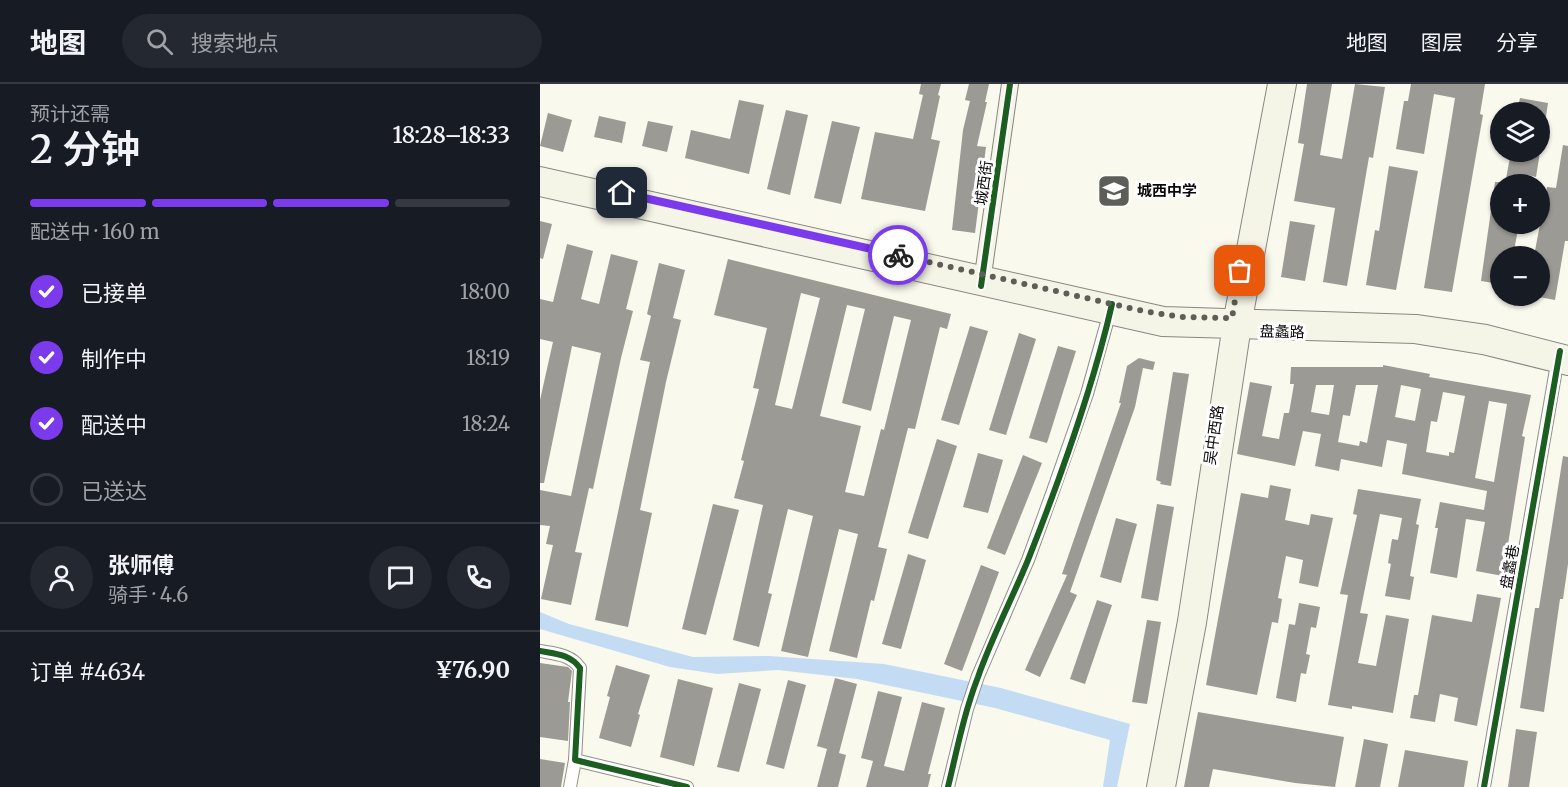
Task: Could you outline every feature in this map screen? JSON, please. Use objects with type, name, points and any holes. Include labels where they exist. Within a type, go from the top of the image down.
[{"type":"main road","name":"城西街","points":[[982,280],[1010,84]]},
{"type":"main road","name":"吴中西路","points":[[1155,787],[1237,325],[1276,84]]},
{"type":"main road","name":"吴中西路","points":[[1167,787],[1196,633],[1237,325],[1288,84]]},
{"type":"main road","name":"盘蠡路","points":[[547,183],[1111,310],[1237,325],[1391,321],[1441,325],[1495,335],[1563,359]]},
{"type":"street","points":[[948,787],[967,709],[978,676],[1028,560],[1087,394],[1111,310]]},
{"type":"street","name":"盘蠡巷","points":[[1484,787],[1563,359]]},
{"type":"street","points":[[540,651],[564,655],[574,660],[580,668],[575,760],[570,787]]},
{"type":"street","points":[[575,760],[687,787]]},
{"type":"water","points":[[540,612],[569,624],[693,657],[769,656],[884,664],[1001,688],[1130,724],[1117,787],[1103,787],[1110,740],[995,708],[857,679],[778,670],[717,674],[670,667],[540,629]]},
{"type":"building","points":[[921,84],[941,84],[931,139],[940,141],[925,211],[861,199],[875,132],[913,139],[923,95],[919,94]]},
{"type":"building","points":[[969,84],[989,84],[977,146],[986,147],[975,233],[952,230],[963,130],[970,101],[965,100]]},
{"type":"building","points":[[1307,84],[1332,84],[1320,155],[1342,159],[1355,84],[1385,87],[1373,158],[1369,157],[1347,286],[1323,282],[1335,208],[1294,201],[1304,144],[1298,143]]},
{"type":"building","points":[[1411,84],[1485,84],[1480,114],[1483,115],[1452,292],[1424,288],[1455,98],[1434,94],[1424,154],[1396,149],[1404,101],[1408,101]]},
{"type":"building","points":[[1520,98],[1542,102],[1519,102]]},
{"type":"building","points":[[739,100],[764,105],[749,174],[685,158],[691,130],[730,139]]},
{"type":"building","points":[[786,110],[808,115],[790,195],[767,189]]},
{"type":"building","points":[[548,113],[572,120],[563,152],[540,146]]},
{"type":"building","points":[[599,116],[626,122],[622,143],[594,137]]},
{"type":"building","points":[[648,121],[673,126],[667,152],[642,146]]},
{"type":"building","points":[[832,121],[860,127],[841,204],[814,198]]},
{"type":"building","points":[[1563,145],[1568,146],[1568,241],[1565,241],[1555,300],[1550,299],[1550,246],[1536,246],[1538,234],[1550,234],[1550,187],[1556,188]]},
{"type":"building","points":[[1509,162],[1538,162],[1536,174],[1507,174]]},
{"type":"building","points":[[1389,166],[1418,171],[1396,290],[1366,285],[1375,230],[1379,231]]},
{"type":"building","points":[[1490,217],[1490,234],[1517,234],[1515,246],[1490,246],[1490,282],[1481,281]]},
{"type":"building","points":[[540,221],[552,224],[543,259],[540,258]]},
{"type":"building","points":[[1290,221],[1315,225],[1305,281],[1281,277]]},
{"type":"building","points":[[567,244],[593,251],[581,299],[599,304],[611,254],[638,261],[626,309],[633,311],[593,489],[589,488],[575,552],[582,553],[571,605],[541,599],[553,545],[546,544],[550,526],[540,525],[540,490],[571,496],[601,353],[572,346],[544,483],[540,483],[540,400],[553,342],[540,339],[540,299],[553,302]]},
{"type":"building","points":[[728,259],[951,314],[947,329],[940,327],[915,429],[908,428],[878,547],[887,549],[874,601],[871,600],[857,658],[829,651],[858,534],[839,529],[808,657],[781,651],[813,516],[788,509],[768,593],[772,594],[759,647],[733,640],[763,505],[734,498],[759,389],[753,388],[767,328],[714,315]],"holes":[[[801,293],[820,298],[792,409],[775,405]],[[847,305],[865,309],[842,403],[871,411],[894,316],[911,320],[884,430],[881,429],[864,496],[845,492],[861,426],[820,416]]]},
{"type":"building","points":[[659,263],[685,270],[673,318],[681,320],[640,510],[652,513],[628,627],[595,620],[650,362],[640,360],[651,316],[647,314]]},
{"type":"building","points":[[970,326],[988,331],[959,425],[941,420]]},
{"type":"building","points":[[1019,333],[1036,339],[1006,435],[989,430]]},
{"type":"building","points":[[1058,346],[1076,351],[1047,443],[1029,438]]},
{"type":"building","points":[[1139,358],[1155,362],[1153,370],[1143,368],[1135,407],[1070,592],[1077,595],[1040,677],[1025,670],[1067,575],[1062,574],[1121,403],[1119,403],[1127,366]]},
{"type":"building","points":[[1383,365],[1430,374],[1429,377],[1531,395],[1522,436],[1525,437],[1503,576],[1476,571],[1485,522],[1466,519],[1457,578],[1430,573],[1440,502],[1484,510],[1487,491],[1402,474],[1407,444],[1387,440],[1382,467],[1341,459],[1339,471],[1315,466],[1321,434],[1303,431],[1295,466],[1237,454],[1250,382],[1272,386],[1262,436],[1279,439],[1284,413],[1289,413],[1294,384],[1290,384],[1291,367],[1383,367]],"holes":[[[1316,385],[1334,385],[1329,415],[1311,412]],[[1356,385],[1378,385],[1367,443],[1360,441],[1359,446],[1338,442],[1343,415],[1350,416]],[[1401,385],[1421,389],[1415,421],[1395,417]],[[1443,392],[1465,396],[1454,453],[1449,452],[1449,456],[1426,452],[1431,421],[1437,422]],[[1489,401],[1507,404],[1494,482],[1475,478]]]},
{"type":"building","points":[[1173,372],[1189,374],[1171,486],[1160,484],[1161,482],[1156,480]]},
{"type":"building","points":[[937,439],[957,446],[928,539],[908,533]]},
{"type":"building","points":[[978,453],[1003,460],[988,513],[963,507]]},
{"type":"building","points":[[1023,455],[1042,463],[1005,555],[987,548]]},
{"type":"building","points":[[1563,456],[1568,457],[1568,564],[1563,599],[1560,599],[1544,712],[1520,708],[1535,608],[1539,608]]},
{"type":"building","points":[[1270,485],[1291,489],[1285,520],[1309,525],[1311,514],[1333,518],[1318,587],[1299,583],[1303,560],[1286,556],[1278,598],[1282,599],[1278,623],[1272,622],[1257,695],[1206,685],[1241,493],[1268,498]]},
{"type":"building","points":[[1358,489],[1421,499],[1410,576],[1414,577],[1410,600],[1385,596],[1391,564],[1388,563],[1392,539],[1398,540],[1402,518],[1380,514],[1360,613],[1368,614],[1358,663],[1376,666],[1386,615],[1409,619],[1393,713],[1352,706],[1352,709],[1328,705],[1348,595],[1340,594],[1357,515],[1353,514]]},
{"type":"building","points":[[713,504],[739,510],[706,635],[682,629]]},
{"type":"building","points":[[1157,504],[1174,507],[1158,601],[1141,598]]},
{"type":"building","points":[[1116,518],[1137,524],[1121,583],[1100,577]]},
{"type":"building","points":[[908,554],[926,560],[901,649],[882,644]]},
{"type":"building","points":[[981,565],[999,572],[962,671],[944,664]]},
{"type":"building","points":[[1477,594],[1501,598],[1477,726],[1454,721],[1458,698],[1440,694],[1435,722],[1410,718],[1414,695],[1418,695],[1432,615],[1472,622]]},
{"type":"building","points":[[1097,600],[1112,605],[1085,684],[1070,679]]},
{"type":"building","points":[[1299,603],[1320,607],[1316,628],[1311,627],[1306,654],[1310,655],[1306,674],[1301,673],[1296,702],[1276,698],[1289,624],[1295,625]]},
{"type":"building","points":[[1147,620],[1161,622],[1147,704],[1132,702]]},
{"type":"building","points":[[540,663],[568,667],[572,671],[568,702],[570,702],[568,741],[540,737]]},
{"type":"building","points":[[616,665],[650,675],[631,747],[599,738]]},
{"type":"building","points":[[835,678],[857,684],[839,753],[846,755],[838,787],[817,787],[827,749],[817,746]]},
{"type":"building","points":[[678,679],[713,688],[694,766],[660,757]]},
{"type":"building","points":[[788,680],[806,685],[784,769],[766,764]]},
{"type":"building","points":[[739,683],[761,689],[739,772],[717,767]]},
{"type":"building","points":[[878,691],[902,697],[884,766],[904,771],[922,702],[945,708],[928,774],[931,774],[928,787],[866,787],[873,761],[861,758]]},
{"type":"building","points":[[1198,712],[1344,737],[1335,787],[1295,783],[1213,769],[1209,787],[1184,787]]},
{"type":"building","points":[[1516,729],[1537,732],[1529,787],[1508,787]]},
{"type":"building","points":[[1364,739],[1388,744],[1380,787],[1355,787]]},
{"type":"building","points":[[1405,750],[1468,761],[1464,787],[1398,787]]},
{"type":"building","points":[[540,759],[565,763],[561,787],[540,787]]},
{"type":"cycle path","points":[[981,286],[1010,84]]},
{"type":"cycle path","points":[[948,787],[973,691],[989,647],[1028,560],[1064,466],[1086,401],[1112,304]]},
{"type":"cycle path","points":[[1484,787],[1560,351]]},
{"type":"cycle path","points":[[540,651],[567,657],[580,668],[575,760],[687,787]]},
{"type":"way so far","points":[[898,255],[1143,311],[1181,317],[1232,318],[1240,271]]},
{"type":"place","name":"城西中学","points":[[1114,191]]},
{"type":"route","points":[[622,193],[898,255]]}]
